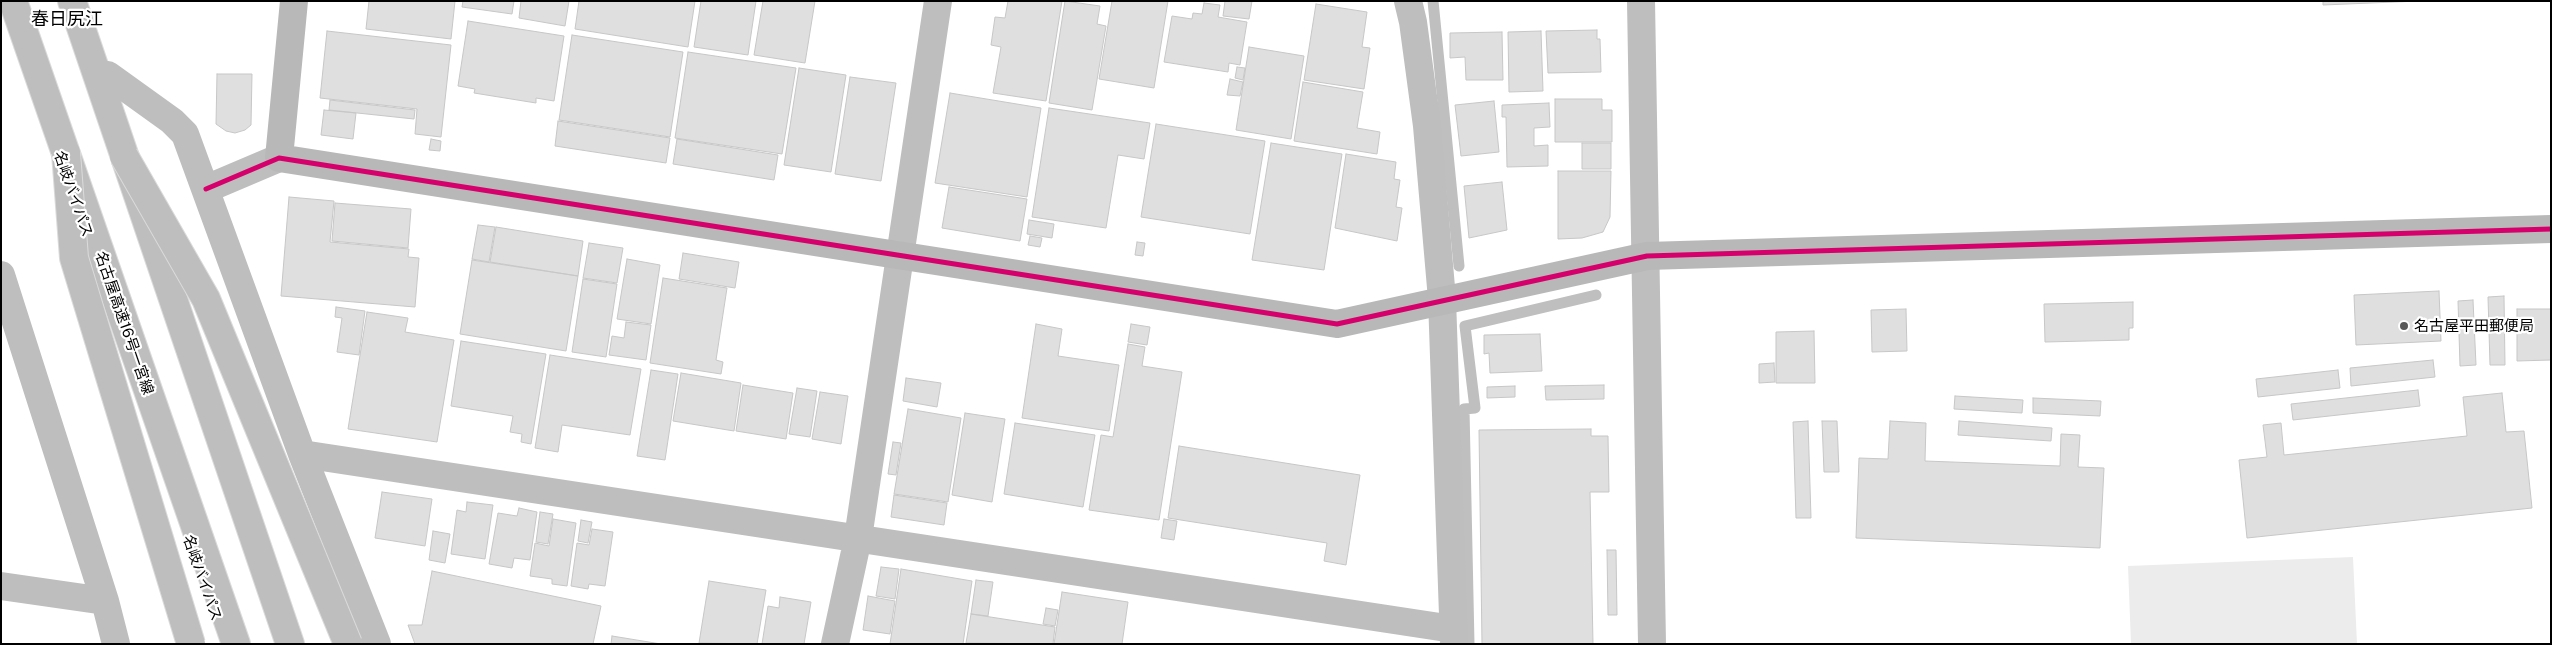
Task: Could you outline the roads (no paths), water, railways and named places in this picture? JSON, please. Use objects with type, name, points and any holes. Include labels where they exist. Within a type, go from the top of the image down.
[{"type":"main road","name":"名岐バイパス","points":[[5,1],[88,238],[225,644]]},
{"type":"main road","name":"名古屋高速16号一宮線","points":[[13,1],[236,644]]},
{"type":"main road","points":[[72,1],[292,644]]},
{"type":"main road","points":[[84,1],[292,644]]},
{"type":"main road","points":[[835,644],[858,538],[938,1]]},
{"type":"main road","points":[[302,454],[858,538],[1453,636],[1442,299],[1428,126],[1413,22],[1408,1]]},
{"type":"main road","points":[[1641,1],[1652,644]]},
{"type":"main road","points":[[108,75],[179,126],[185,134],[302,454],[377,644]]},
{"type":"main road","points":[[66,153],[74,258],[191,644]]},
{"type":"main road","points":[[124,156],[206,299],[348,644]]},
{"type":"main road","points":[[206,189],[279,158]]},
{"type":"main road","points":[[1,275],[105,601],[116,644]]},
{"type":"main road","points":[[1,586],[105,601]]},
{"type":"street","points":[[294,1],[279,158],[1337,324],[1442,299],[1646,256],[2551,230]]},
{"type":"waterway","points":[[1433,1],[1459,266]]},
{"type":"waterway","points":[[1469,644],[1464,409],[1475,408],[1465,326],[1596,295]]},
{"type":"place","name":"名古屋平田郵便局","points":[[2404,326]]},
{"type":"district","name":"春日尻江","points":[[67,19]]}]
